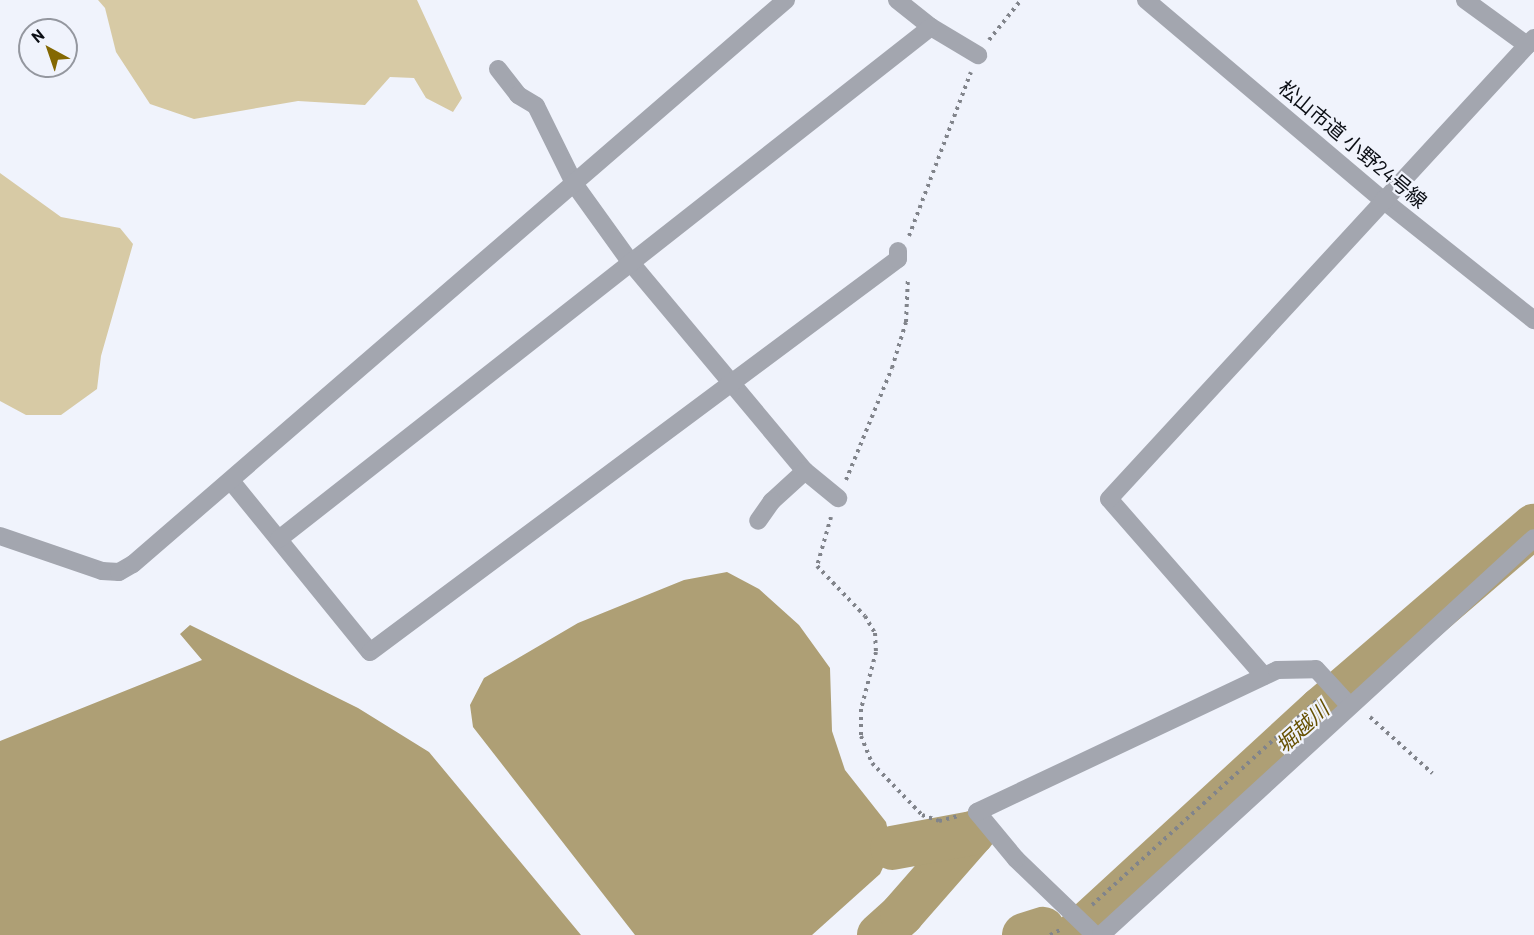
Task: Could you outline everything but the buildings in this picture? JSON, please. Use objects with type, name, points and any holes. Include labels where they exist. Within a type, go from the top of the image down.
[{"type":"street","points":[[897,0],[931,27],[978,55]]},
{"type":"street","name":"松山市道 小野24号線","points":[[1146,0],[1383,200],[1534,320]]},
{"type":"street","points":[[1264,676],[1109,500],[1531,41],[1465,0]]},
{"type":"street","points":[[0,536],[102,571],[119,572],[231,481],[575,185],[781,2]]},
{"type":"street","points":[[279,539],[931,27]]},
{"type":"street","points":[[498,69],[518,95],[536,106],[575,185],[631,263],[805,471],[838,498]]},
{"type":"street","points":[[231,481],[370,652],[898,260],[904,248]]},
{"type":"street","points":[[758,520],[772,501],[805,471]]},
{"type":"street","points":[[1343,696],[1316,669],[1300,667],[1264,676],[977,812],[1016,859],[1089,928],[1343,696],[1534,538]]},
{"type":"path","points":[[904,248],[978,55],[1021,0]]},
{"type":"path","points":[[908,274],[906,322],[892,368],[838,498],[817,556],[817,566],[865,616],[875,633],[876,651],[861,709],[861,736],[872,763],[922,815],[939,821],[977,812]]},
{"type":"path","points":[[1050,935],[1089,928],[1343,696],[1432,773]]},
{"type":"shaded area","points":[[98,0],[417,0],[462,98],[453,112],[426,98],[414,78],[390,77],[365,105],[298,101],[194,119],[150,104],[116,52],[105,8]]},
{"type":"shaded area","points":[[0,173],[61,217],[120,228],[133,244],[101,356],[97,389],[61,415],[26,415],[0,401]]},
{"type":"shaded area","points":[[727,572],[759,589],[799,625],[830,668],[832,731],[845,770],[886,822],[892,848],[880,874],[812,935],[635,935],[473,727],[470,705],[484,678],[578,623],[684,580]]},
{"type":"shaded area","points":[[190,625],[358,708],[429,752],[581,935],[0,935],[0,741],[202,660],[180,634]]},
{"type":"waterway","name":"堀越川","points":[[1075,935],[1321,709],[1534,526]]},
{"type":"waterway","points":[[879,935],[902,914],[973,833],[892,848]]},
{"type":"waterway","points":[[1024,935],[1043,929]]}]
